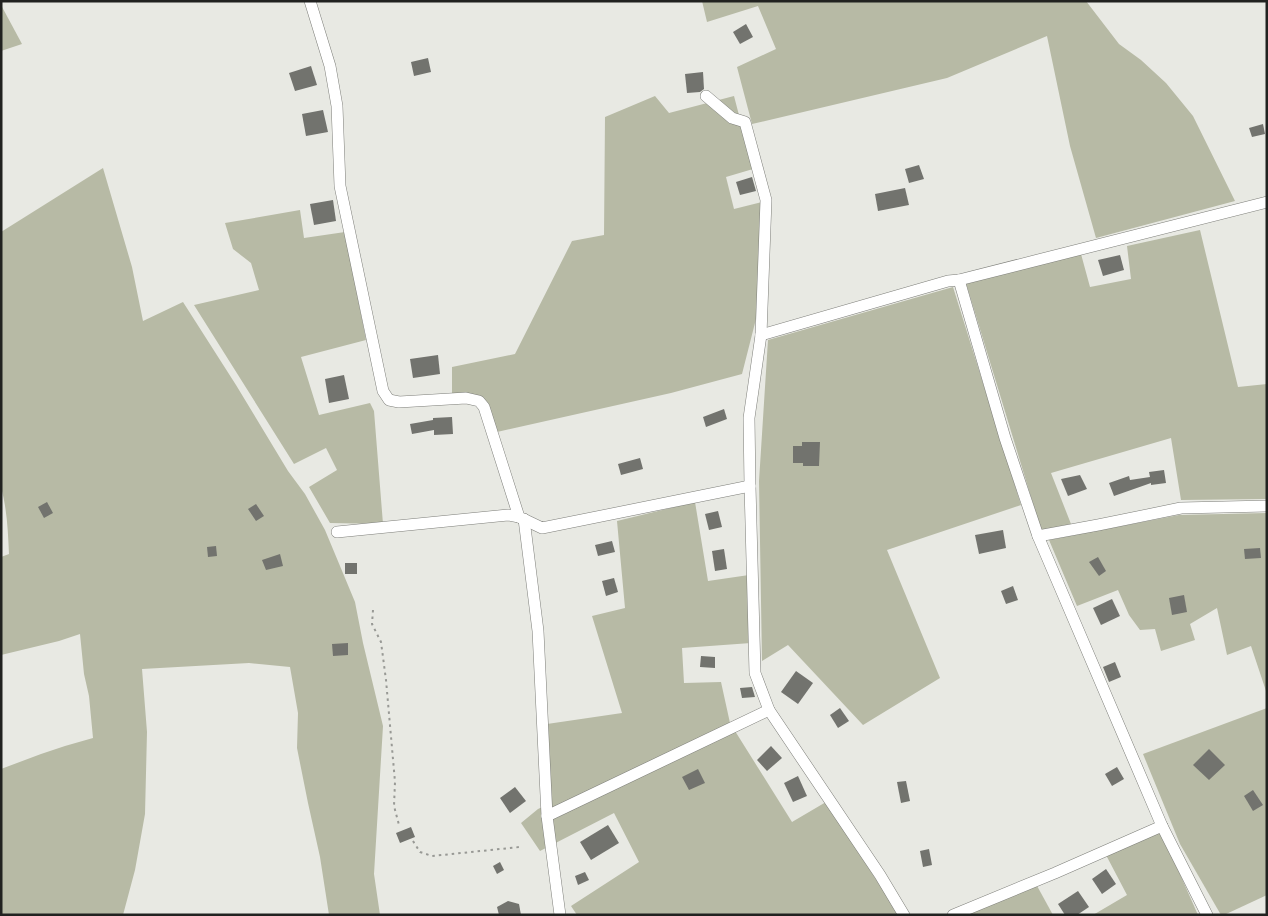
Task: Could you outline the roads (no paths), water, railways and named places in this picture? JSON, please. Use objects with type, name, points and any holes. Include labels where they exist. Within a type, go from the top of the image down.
[{"type":"street","points":[[310,1],[330,66],[337,106],[340,186],[382,391],[389,400],[400,402],[466,398],[479,402],[484,408],[522,518],[538,631],[548,816],[560,915]]},
{"type":"street","points":[[706,96],[732,118],[745,122],[766,200],[761,335],[749,418],[755,673],[769,710],[880,875],[904,915]]},
{"type":"street","points":[[761,335],[948,281],[959,280],[1267,202]]},
{"type":"street","points":[[959,280],[1005,438],[1038,536],[1162,826],[1207,915]]},
{"type":"street","points":[[337,532],[508,515],[522,518],[542,528],[750,486]]},
{"type":"street","points":[[1038,536],[1181,508],[1267,506]]},
{"type":"street","points":[[548,816],[769,710]]},
{"type":"street","points":[[953,915],[1162,826]]}]
